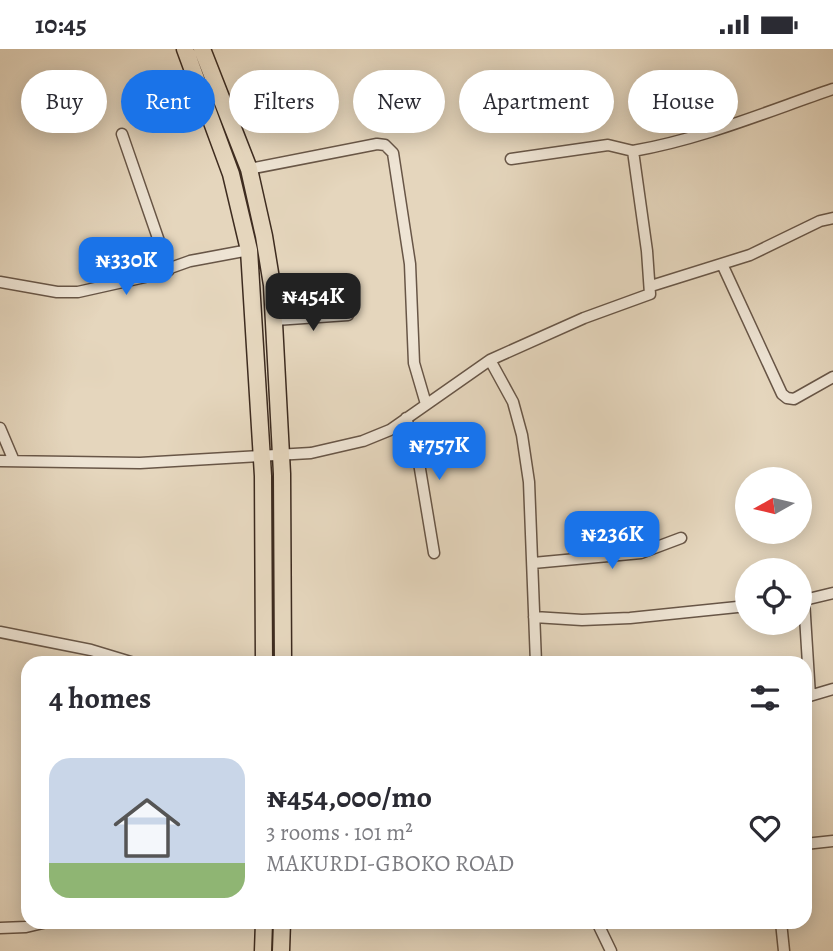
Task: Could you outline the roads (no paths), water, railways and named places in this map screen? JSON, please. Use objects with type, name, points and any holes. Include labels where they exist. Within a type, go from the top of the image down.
[{"type":"main road","points":[[185,49],[208,105],[231,174],[250,250],[262,456],[264,656]]},
{"type":"main road","points":[[202,49],[249,169],[264,236],[275,320],[281,453],[283,656]]},
{"type":"main road","points":[[263,951],[264,929]]},
{"type":"main road","points":[[281,951],[282,929]]},
{"type":"street","points":[[511,159],[608,145],[632,151],[664,146],[745,122],[833,89]]},
{"type":"street","points":[[122,134],[169,270]]},
{"type":"street","points":[[249,169],[377,144],[385,145],[393,153],[410,264],[414,363],[426,404]]},
{"type":"street","points":[[0,461],[83,466],[311,453],[363,441],[390,430],[490,360],[584,318],[650,294],[632,151]]},
{"type":"street","points":[[651,286],[750,255],[820,221],[833,218]]},
{"type":"street","points":[[0,282],[57,292],[78,292],[169,270],[190,261],[250,250]]},
{"type":"street","points":[[722,264],[782,394],[793,399],[833,377]]},
{"type":"street","points":[[275,320],[348,315]]},
{"type":"street","points":[[490,360],[504,381],[513,402],[522,435],[529,482],[536,656]]},
{"type":"street","points":[[406,418],[418,457],[434,554]]},
{"type":"street","points":[[0,428],[14,461]]},
{"type":"street","points":[[533,563],[641,553],[681,538]]},
{"type":"street","points":[[812,598],[833,593]]},
{"type":"street","points":[[534,617],[582,620],[735,607]]},
{"type":"street","points":[[0,632],[111,656]]},
{"type":"street","points":[[804,635],[805,656]]},
{"type":"street","points":[[812,695],[833,689]]},
{"type":"street","points":[[812,843],[833,841]]},
{"type":"street","points":[[0,927],[21,927]]},
{"type":"street","points":[[600,929],[611,951]]},
{"type":"street","points":[[782,929],[784,951]]}]
